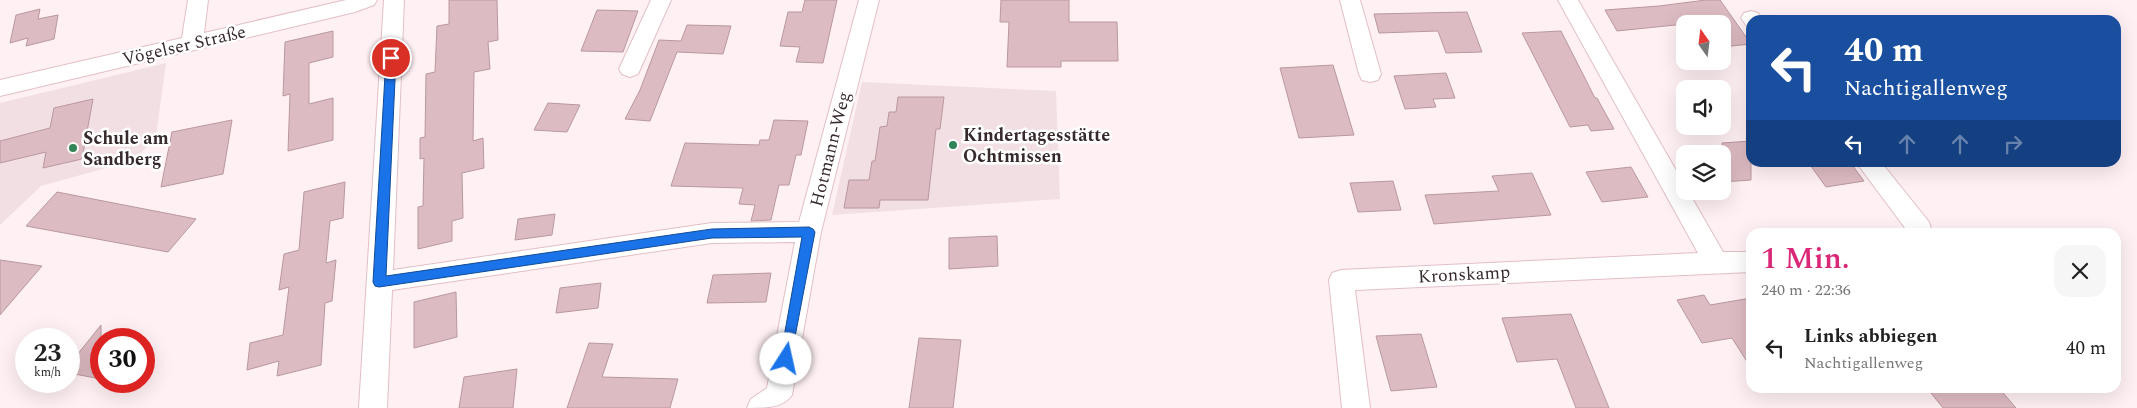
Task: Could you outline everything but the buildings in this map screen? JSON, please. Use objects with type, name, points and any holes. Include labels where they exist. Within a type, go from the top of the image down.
[{"type":"street","points":[[192,43],[198,0]]},
{"type":"street","name":"Vögelser Straße","points":[[0,88],[355,5],[367,0]]},
{"type":"street","points":[[373,408],[394,0]]},
{"type":"street","points":[[630,69],[661,0]]},
{"type":"street","name":"Hotmann-Weg","points":[[773,404],[809,232],[869,0]]},
{"type":"street","points":[[1350,0],[1370,74]]},
{"type":"street","points":[[1568,0],[1716,262]]},
{"type":"street","points":[[1871,167],[1919,228]]},
{"type":"street","points":[[379,282],[712,233],[809,232]]},
{"type":"street","name":"Kronskamp","points":[[1356,408],[1341,280],[1746,262]]},
{"type":"shaded area","name":"Schule am Sandberg","points":[[166,63],[156,136],[135,160],[41,186],[0,225],[0,103]]},
{"type":"shaded area","name":"Kindertagesstätte Ochtmissen","points":[[862,82],[1056,91],[1060,199],[832,215]]},
{"type":"place","name":"Kindertagesstätte Ochtmissen","points":[[953,145]]},
{"type":"place","name":"Schule am Sandberg","points":[[73,148]]},
{"type":"route","points":[[391,58],[379,282],[712,233],[809,232],[786,359]]}]
